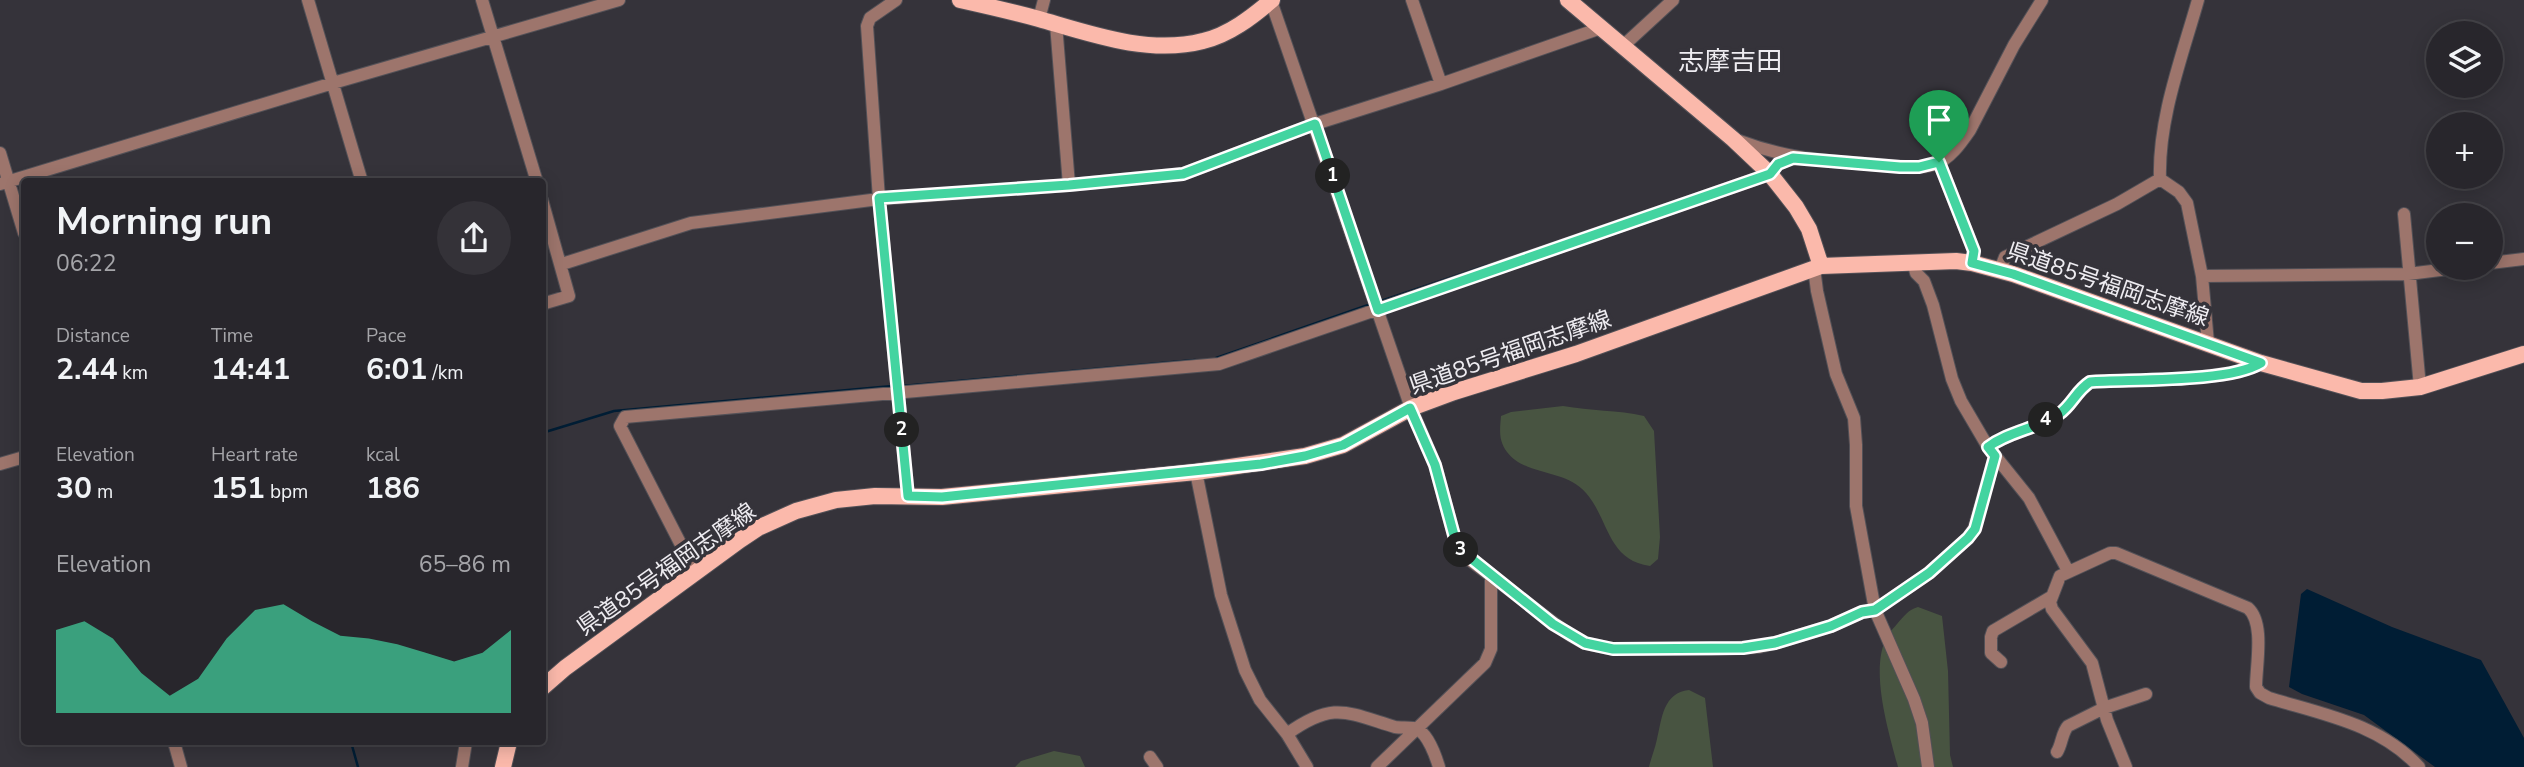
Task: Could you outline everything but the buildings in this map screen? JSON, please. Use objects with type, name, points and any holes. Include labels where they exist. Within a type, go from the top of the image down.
[{"type":"main road","points":[[960,0],[1128,43],[1180,46],[1206,41],[1227,32],[1249,19],[1272,0]]},
{"type":"main road","points":[[1568,0],[1733,139],[1770,174],[1796,206],[1809,229],[1818,267]]},
{"type":"main road","name":"県道85号福岡志摩線","points":[[546,685],[758,528],[796,511],[856,497],[942,497],[1196,472],[1261,464],[1322,452],[1360,438],[1410,408],[1645,330],[1818,267],[1913,262],[1972,263],[2000,270],[2261,363],[2361,391],[2420,387],[2524,354]]},
{"type":"main road","points":[[503,767],[508,745]]},
{"type":"street","points":[[308,0],[361,178]]},
{"type":"street","points":[[482,0],[536,178]]},
{"type":"street","points":[[21,178],[619,0]]},
{"type":"street","points":[[897,0],[870,18],[867,26],[879,198],[908,496]]},
{"type":"street","points":[[1039,19],[1044,0]]},
{"type":"street","points":[[1272,0],[1410,408],[1435,465],[1455,539],[1471,561],[1570,635],[1585,643],[1613,649],[1759,647],[1875,610],[1929,573],[1975,529],[1991,452],[1998,439],[2059,414],[2080,388],[2090,382],[2207,376],[2252,368],[2261,363]]},
{"type":"street","points":[[1412,0],[1441,84]]},
{"type":"street","points":[[1623,46],[1673,0]]},
{"type":"street","points":[[1733,139],[1793,158],[1900,167],[1919,167],[1939,162],[1961,143],[1970,130],[2014,46],[2042,0]]},
{"type":"street","points":[[2160,179],[2166,117],[2198,0]]},
{"type":"street","points":[[1056,24],[1069,185]]},
{"type":"street","points":[[562,264],[691,223],[879,198],[1183,174],[1315,124],[1441,84],[1601,28]]},
{"type":"street","points":[[0,153],[5,183],[21,225]]},
{"type":"street","points":[[695,572],[620,426],[625,417],[1219,364],[1770,174],[1778,164],[1793,158]]},
{"type":"street","points":[[1939,162],[1974,251],[1972,263]]},
{"type":"street","points":[[2000,270],[2005,257],[2117,204],[2160,179]]},
{"type":"street","points":[[2160,179],[2179,192],[2187,203],[2202,276],[2208,343]]},
{"type":"street","points":[[546,213],[569,296],[546,303]]},
{"type":"street","points":[[2403,214],[2420,387]]},
{"type":"street","points":[[2503,261],[2524,259]]},
{"type":"street","points":[[1913,262],[1933,305],[1952,379],[1961,401],[1991,452],[2029,498],[2068,571]]},
{"type":"street","points":[[1818,267],[1817,291],[1836,374],[1854,418],[1856,506],[1875,610],[1914,699],[1922,723],[1929,757],[1928,767]]},
{"type":"street","points":[[2202,276],[2426,272]]},
{"type":"street","points":[[0,464],[21,458]]},
{"type":"street","points":[[1196,472],[1221,595],[1245,670],[1260,700],[1287,734],[1307,767]]},
{"type":"street","points":[[2126,767],[2104,708],[2092,663],[2052,609],[2051,597],[2060,576],[2101,555],[2116,553],[2248,608],[2255,614],[2258,625],[2256,688],[2260,693],[2269,698],[2335,716],[2364,728],[2406,755],[2419,767]]},
{"type":"street","points":[[1377,767],[1485,663],[1491,649],[1491,576]]},
{"type":"street","points":[[2001,662],[1991,653],[1993,631],[2051,597]]},
{"type":"street","points":[[2057,752],[2062,745],[2064,730],[2068,726],[2104,708],[2147,694]]},
{"type":"street","points":[[1287,734],[1309,718],[1330,712],[1355,713],[1396,727],[1417,729],[1426,738],[1439,767]]},
{"type":"street","points":[[175,745],[181,767]]},
{"type":"street","points":[[462,767],[466,745]]},
{"type":"green space","points":[[1563,406],[1644,416],[1654,431],[1660,537],[1658,559],[1650,566],[1625,556],[1617,547],[1594,503],[1578,485],[1524,465],[1504,448],[1500,434],[1501,416],[1511,412]]},
{"type":"green space","points":[[1918,607],[1942,616],[1948,671],[1950,755],[1953,767],[1898,767],[1882,701],[1882,650],[1890,632],[1906,614]]},
{"type":"green space","points":[[1689,690],[1705,698],[1713,767],[1649,767],[1665,708],[1674,696]]},
{"type":"green space","points":[[1054,751],[1080,756],[1085,767],[1015,767],[1021,761]]},
{"type":"water","points":[[2307,589],[2392,627],[2481,660],[2524,738],[2524,767],[2435,767],[2364,715],[2289,687],[2301,594]]},
{"type":"waterway","points":[[1378,302],[1488,265]]},
{"type":"waterway","points":[[1216,358],[1371,304]]},
{"type":"waterway","points":[[902,386],[1195,360]]},
{"type":"waterway","points":[[546,432],[614,411],[892,386]]},
{"type":"waterway","points":[[352,745],[358,767]]},
{"type":"district","name":"志摩吉田","points":[[1730,61]]},
{"type":"route","points":[[1315,124],[1378,310],[1770,174],[1778,164],[1793,158],[1900,167],[1919,167],[1939,162],[1974,251],[1972,263],[2013,274],[2261,363],[2252,368],[2207,376],[2090,382],[2080,388],[2059,414],[1998,439],[1988,447],[1995,456],[1975,529],[1950,555],[1875,610],[1862,612],[1800,636],[1759,647],[1613,649],[1585,643],[1570,635],[1471,561],[1463,552],[1455,539],[1435,465],[1410,408],[1343,445],[1305,456],[1261,464],[942,497],[908,496],[879,198],[1183,174],[1315,124]]}]
